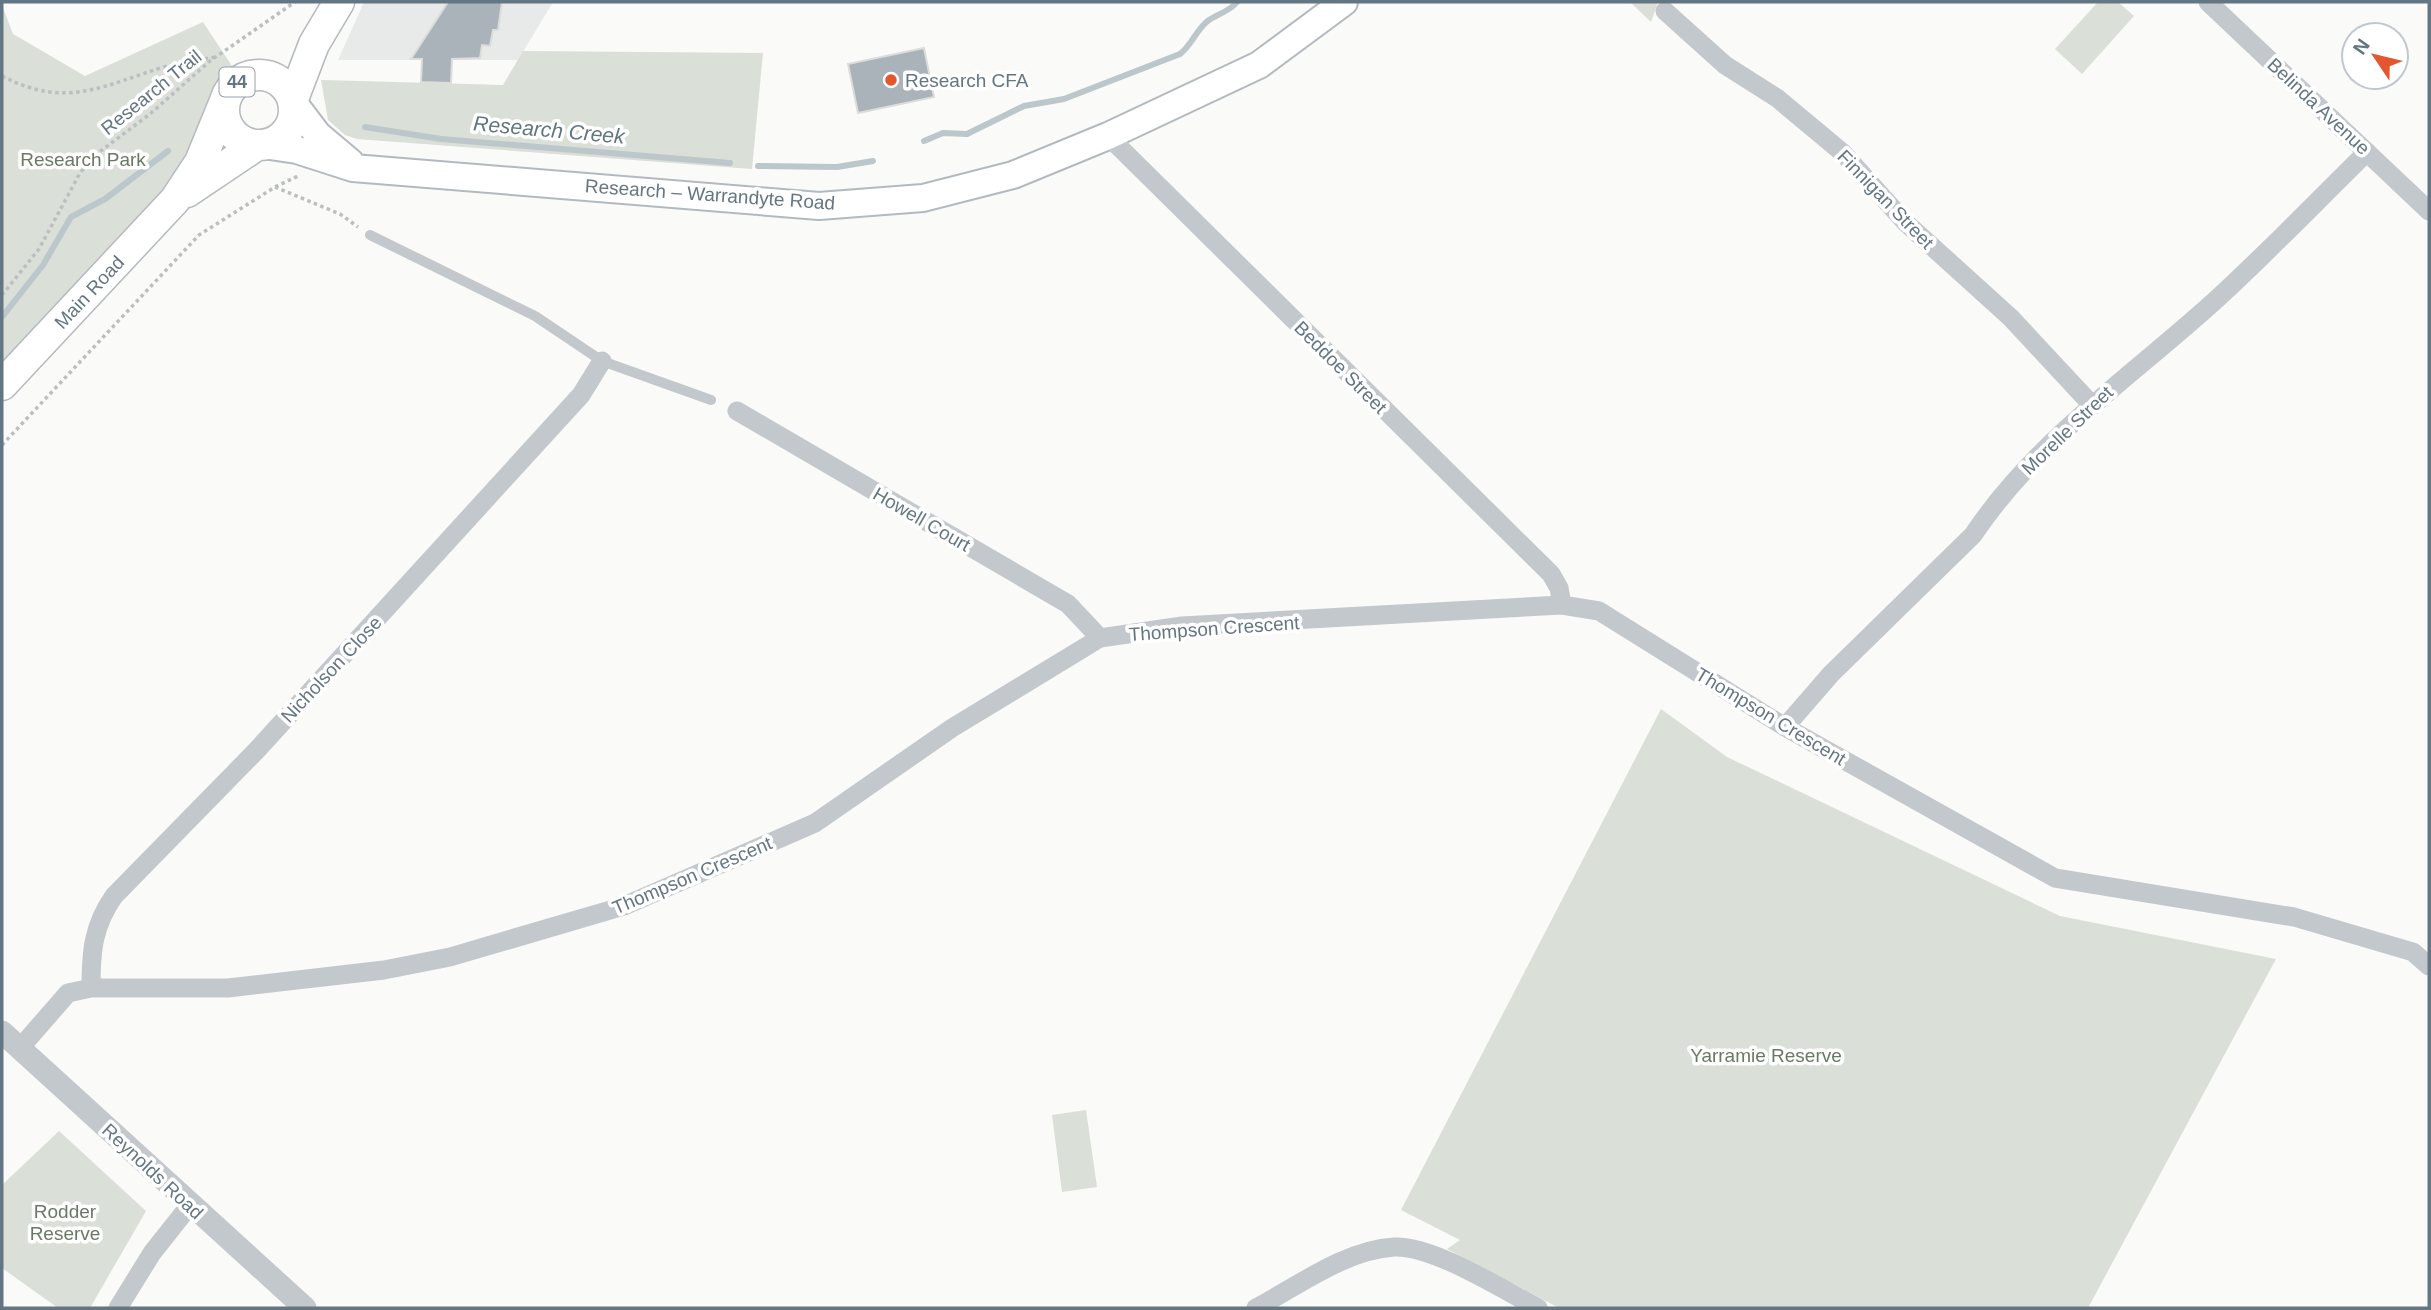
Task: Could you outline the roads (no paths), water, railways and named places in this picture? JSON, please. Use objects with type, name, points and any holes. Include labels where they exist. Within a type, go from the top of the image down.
[{"type":"main road","name":"Research – Warrandyte Road","points":[[260,145],[297,150],[343,167],[819,206],[923,198],[1013,175],[1108,136],[1259,65],[1344,2]]},
{"type":"main road","name":"Main Road","points":[[2,385],[175,200],[200,162],[234,85],[292,50],[334,8]]},
{"type":"main road","name":"Main Road","points":[[175,200],[260,145],[281,138],[288,130],[293,122],[293,101],[307,59],[334,8]]},
{"type":"main road","name":"44","points":[[251,76],[276,79],[293,101]]},
{"type":"main road","name":"44","points":[[225,101],[225,120],[229,128],[241,141],[260,145]]},
{"type":"main road","name":"Research – Warrandyte Road","points":[[293,101],[309,125],[337,153],[364,169]]},
{"type":"street","name":"Belinda Avenue","points":[[2208,2],[2367,152],[2426,200]]},
{"type":"street","name":"Finnigan Street","points":[[1665,11],[1725,65],[1777,98],[1843,153],[1905,222],[2011,318],[2091,404]]},
{"type":"street","name":"Beddoe Street","points":[[1108,136],[1551,574],[1559,589],[1562,605]]},
{"type":"street","name":"Morelle Street","points":[[1786,727],[1831,674],[1973,536],[1989,511],[2050,441],[2219,297],[2367,152]]},
{"type":"street","name":"Nicholson Close","points":[[91,988],[92,940],[100,916],[114,896],[256,751],[417,576],[472,512],[581,395],[602,361]]},
{"type":"street","name":"Howell Court","points":[[737,411],[1068,604],[1100,638]]},
{"type":"street","name":"Thompson Crescent","points":[[20,1048],[68,993],[91,988],[229,988],[384,971],[450,957],[624,906],[815,822],[952,728],[1100,638],[1182,626],[1562,605],[1599,611],[1786,727],[2055,878],[2294,917],[2413,952],[2429,966]]},
{"type":"street","name":"Reynolds Road","points":[[2,1032],[305,1308]]},
{"type":"street","points":[[118,1308],[152,1253],[190,1205]]},
{"type":"street","points":[[1256,1308],[1347,1259],[1395,1247],[1442,1258],[1538,1308]]},
{"type":"lane","points":[[370,235],[535,316],[602,361],[711,400]]},
{"type":"waterway","name":"Research Creek","points":[[924,141],[943,133],[967,134],[1024,106],[1064,99],[1180,54],[1205,23],[1237,2]]},
{"type":"waterway","name":"Research Creek","points":[[365,127],[441,139],[730,163]]},
{"type":"waterway","name":"Research Creek","points":[[2,317],[43,265],[71,217],[105,199],[168,151]]},
{"type":"waterway","name":"Research Creek","points":[[758,166],[837,167],[873,161]]},
{"type":"place","name":"Research CFA","points":[[891,80]]},
{"type":"park label","name":"Research Park","points":[[83,159]]},
{"type":"park label","name":"Yarramie Reserve","points":[[1766,1055]]},
{"type":"park label","name":"Rodder Reserve","points":[[65,1222]]}]
